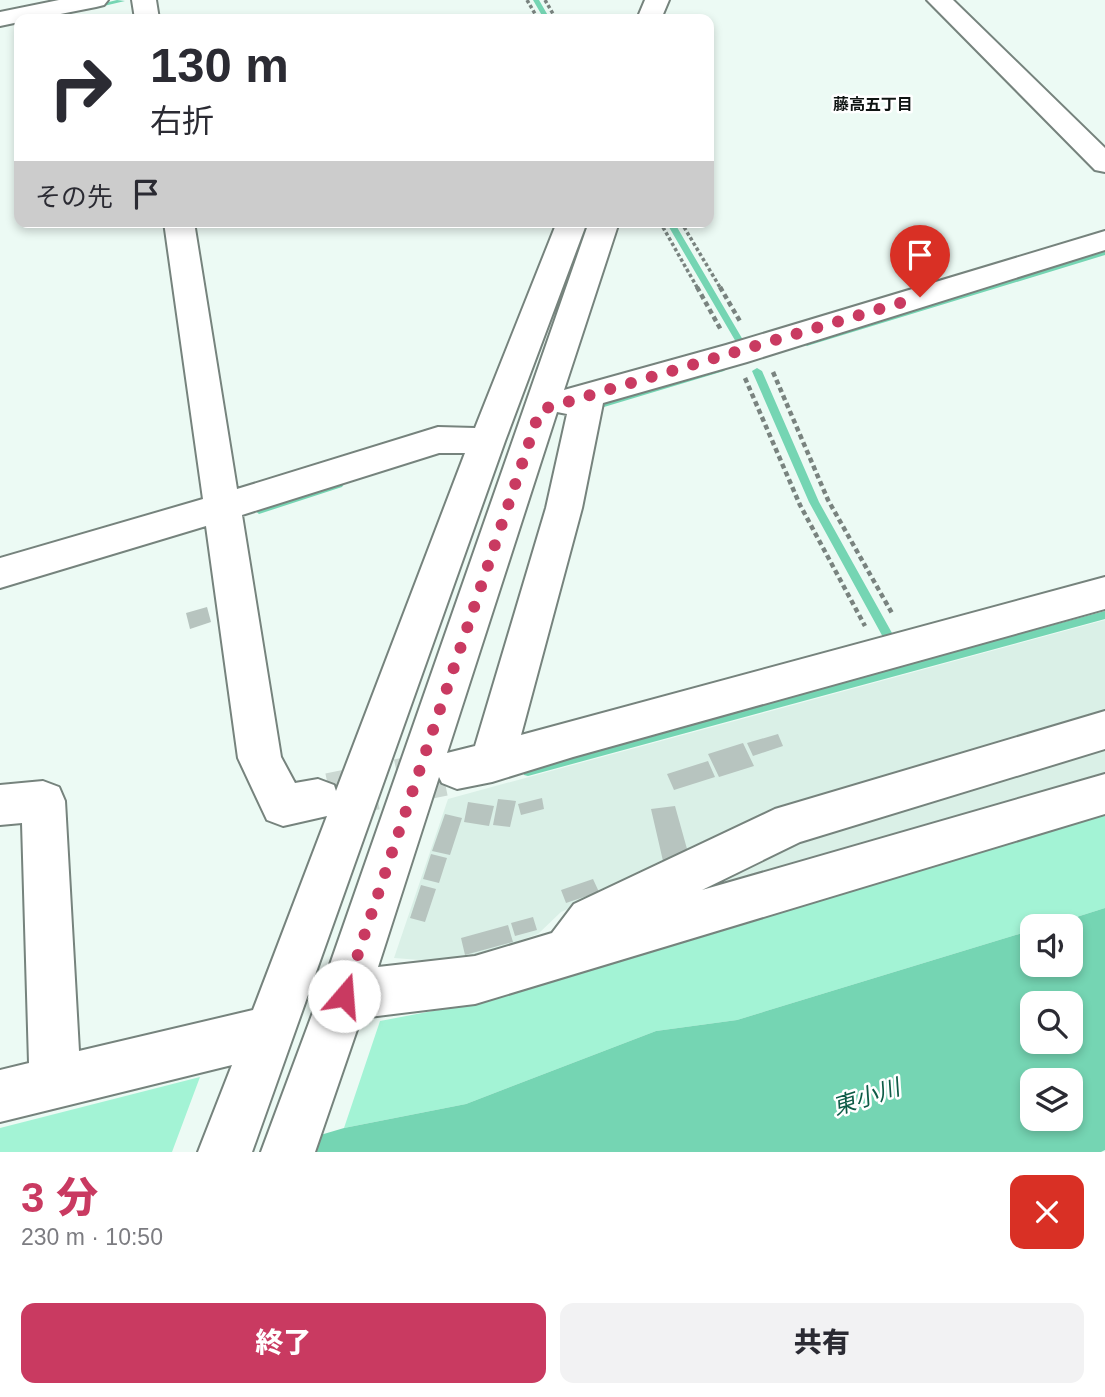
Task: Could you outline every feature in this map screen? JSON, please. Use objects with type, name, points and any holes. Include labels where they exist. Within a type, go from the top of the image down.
[{"type":"street","points":[[25,14],[96,0]]},
{"type":"street","points":[[939,0],[1105,164]]},
{"type":"street","points":[[180,228],[260,758],[283,806],[318,799]]},
{"type":"street","points":[[225,1152],[486,441],[570,228]]},
{"type":"street","points":[[288,1152],[336,1019],[602,228]]},
{"type":"street","points":[[540,410],[751,349],[1105,240]]},
{"type":"street","points":[[588,395],[564,508],[475,766],[1105,593]]},
{"type":"street","points":[[0,573],[223,507],[438,439],[486,441]]},
{"type":"street","points":[[567,953],[591,920],[791,824],[1105,730]]},
{"type":"street","points":[[336,1019],[1105,794]]},
{"type":"street","points":[[0,805],[43,801],[55,1083]]},
{"type":"street","points":[[0,1096],[55,1083],[266,1044]]},
{"type":"path","points":[[664,228],[751,349],[800,505],[895,650]]},
{"type":"path","points":[[684,228],[751,349],[828,500],[895,650]]},
{"type":"shaded area","points":[[1105,620],[1105,773],[665,902],[657,870],[561,912],[538,934],[459,963],[394,958],[448,799]]},
{"type":"shaded area","points":[[1105,815],[1105,908],[1083,915],[1020,914],[1020,934],[737,1020],[656,1031],[466,1104],[344,1128],[380,1021],[480,1002]]},
{"type":"shaded area","points":[[200,1077],[172,1152],[0,1152],[0,1128]]},
{"type":"water","name":"東小川","points":[[1105,908],[1105,1150],[263,1152],[344,1128],[466,1104],[656,1031],[737,1020],[1020,934],[1020,977],[1083,977],[1083,915]]},
{"type":"building","points":[[207,607],[211,622],[190,629],[186,613]]},
{"type":"building","points":[[778,734],[783,746],[753,756],[747,743]]},
{"type":"building","points":[[743,743],[754,766],[719,777],[708,754]]},
{"type":"building","points":[[708,761],[715,777],[674,790],[667,774]]},
{"type":"building","points":[[542,798],[544,809],[521,815],[518,804]]},
{"type":"building","points":[[498,799],[516,801],[510,827],[493,825]]},
{"type":"building","points":[[468,802],[494,806],[489,826],[464,822]]},
{"type":"building","points":[[675,806],[689,856],[663,861],[651,809]]},
{"type":"building","points":[[445,814],[462,818],[450,855],[432,851]]},
{"type":"building","points":[[431,854],[447,858],[439,883],[423,879]]},
{"type":"building","points":[[593,879],[599,892],[566,903],[561,890]]},
{"type":"building","points":[[421,885],[436,889],[425,922],[410,918]]},
{"type":"building","points":[[533,917],[537,930],[515,936],[511,923]]},
{"type":"building","points":[[508,925],[513,942],[465,955],[461,938]]},
{"type":"waterway","points":[[536,0],[544,14]]},
{"type":"waterway","points":[[91,7],[122,1]]},
{"type":"waterway","points":[[674,228],[739,340]]},
{"type":"waterway","points":[[807,343],[1105,252]]},
{"type":"waterway","points":[[604,404],[721,369]]},
{"type":"waterway","points":[[757,371],[814,502],[888,636]]},
{"type":"waterway","points":[[259,510],[339,484]]},
{"type":"waterway","points":[[528,771],[1105,615]]},
{"type":"tunnel","points":[[330,796],[443,773]]},
{"type":"district","name":"藤高五丁目","points":[[873,104]]},
{"type":"route","points":[[344,996],[540,410],[920,297]]}]
